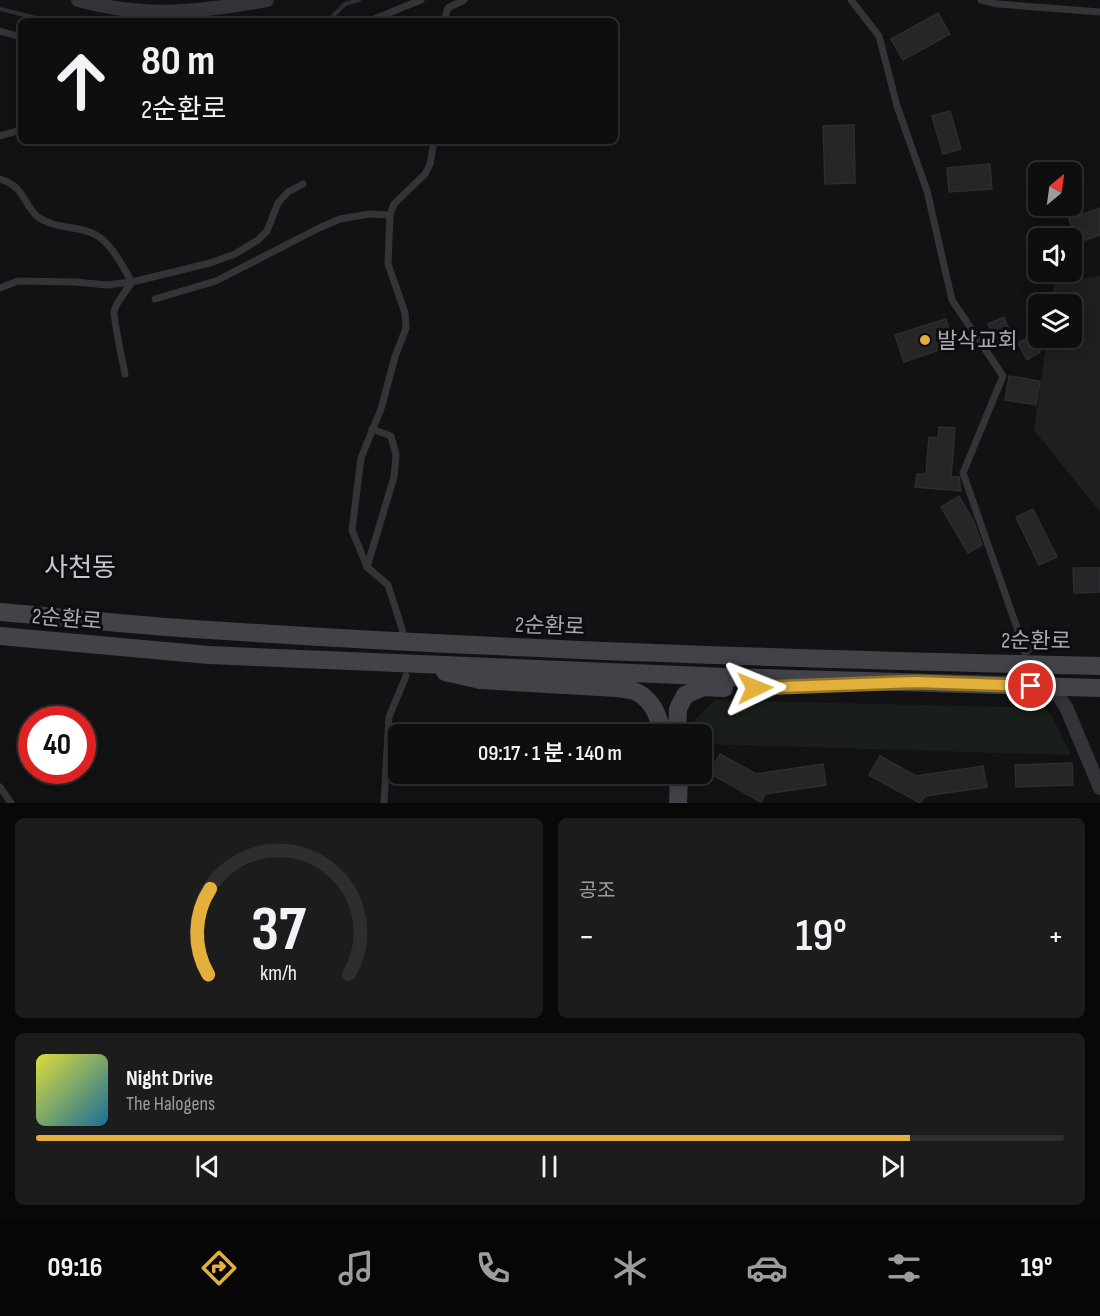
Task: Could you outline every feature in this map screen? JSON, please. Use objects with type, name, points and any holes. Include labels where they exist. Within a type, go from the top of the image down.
[{"type":"street","points":[[78,0],[98,5],[158,12],[196,12],[267,0]]},
{"type":"street","name":"2순환로","points":[[0,612],[206,630],[466,645],[738,657],[1100,666]]},
{"type":"street","name":"2순환로","points":[[0,636],[209,655],[404,669],[1100,688]]},
{"type":"street","points":[[404,669],[480,680],[617,688],[640,693],[652,705],[660,724]]},
{"type":"street","points":[[677,724],[678,709],[685,695],[704,687],[755,688],[915,682]]},
{"type":"street","points":[[1066,707],[1100,788]]},
{"type":"street","points":[[672,784],[677,800]]},
{"type":"street","points":[[677,800],[678,784]]},
{"type":"lane","points":[[376,18],[421,0]]},
{"type":"lane","points":[[445,18],[448,8],[464,0]]},
{"type":"lane","points":[[851,0],[879,36],[897,106],[927,191],[952,300],[1003,376],[963,473],[1022,642]]},
{"type":"lane","points":[[981,0],[998,4],[1100,12]]},
{"type":"lane","points":[[0,31],[18,36]]},
{"type":"lane","points":[[0,136],[18,131]]},
{"type":"lane","points":[[403,632],[388,585],[367,567],[352,530],[361,458],[381,409],[395,357],[406,328],[405,313],[388,264],[390,215],[394,204],[425,174],[430,164],[433,144]]},
{"type":"lane","points":[[0,179],[7,181],[22,193],[36,216],[50,224],[94,234],[105,242],[132,282]]},
{"type":"lane","points":[[0,288],[18,281],[107,285],[132,282],[188,270],[235,254],[258,240],[267,231],[278,203],[288,192],[303,184]]},
{"type":"lane","points":[[155,299],[216,281],[340,219],[369,214],[390,215]]},
{"type":"lane","points":[[125,374],[113,317],[114,310],[132,282]]},
{"type":"lane","points":[[367,567],[394,477],[396,456],[390,436],[372,429]]},
{"type":"lane","points":[[384,803],[389,717],[404,669]]},
{"type":"lane","points":[[0,787],[11,803]]},
{"type":"shaded area","points":[[1100,276],[1100,512],[1034,430],[1046,348],[1082,348],[1082,294],[1052,294],[1054,282],[1082,282],[1082,278]]},
{"type":"shaded area","points":[[715,700],[1044,708],[1052,716],[1071,755],[712,744],[712,724],[693,724]]},
{"type":"building","points":[[938,13],[950,34],[903,60],[891,39]]},
{"type":"building","points":[[950,111],[961,149],[943,154],[932,116]]},
{"type":"building","points":[[854,125],[855,183],[825,184],[823,126]]},
{"type":"building","points":[[990,164],[992,189],[949,192],[947,168]]},
{"type":"building","points":[[1100,208],[1100,235],[1082,241],[1082,228],[1072,228],[1069,219]]},
{"type":"building","points":[[1004,317],[1012,337],[997,343],[988,324]]},
{"type":"building","name":"발삭교회","points":[[946,319],[954,345],[904,362],[895,335]]},
{"type":"building","points":[[1028,337],[1028,348],[1038,348],[1040,352],[1027,360],[1018,343]]},
{"type":"building","points":[[1009,376],[1040,381],[1036,405],[1005,400]]},
{"type":"building","points":[[939,427],[955,428],[951,477],[959,477],[961,491],[915,487],[917,474],[926,474],[929,437],[938,438]]},
{"type":"building","points":[[959,496],[974,522],[982,545],[968,553],[941,507]]},
{"type":"building","points":[[1033,509],[1057,557],[1039,565],[1016,517]]},
{"type":"building","points":[[1073,568],[1100,568],[1100,592],[1074,593]]},
{"type":"building","points":[[720,754],[756,774],[823,764],[826,785],[765,794],[761,802],[712,775],[712,768]]},
{"type":"building","points":[[880,756],[916,776],[983,766],[987,787],[925,796],[920,803],[869,775]]},
{"type":"building","points":[[1072,763],[1073,785],[1016,787],[1015,765]]},
{"type":"waterway","points":[[331,18],[345,4],[359,0]]},
{"type":"waterway","points":[[0,9],[37,18]]},
{"type":"tunnel","points":[[1022,642],[1066,707]]},
{"type":"place","name":"발삭교회","points":[[925,340]]},
{"type":"district","name":"사천동","points":[[80,567]]},
{"type":"route","points":[[755,688],[915,682],[1031,686]]}]
